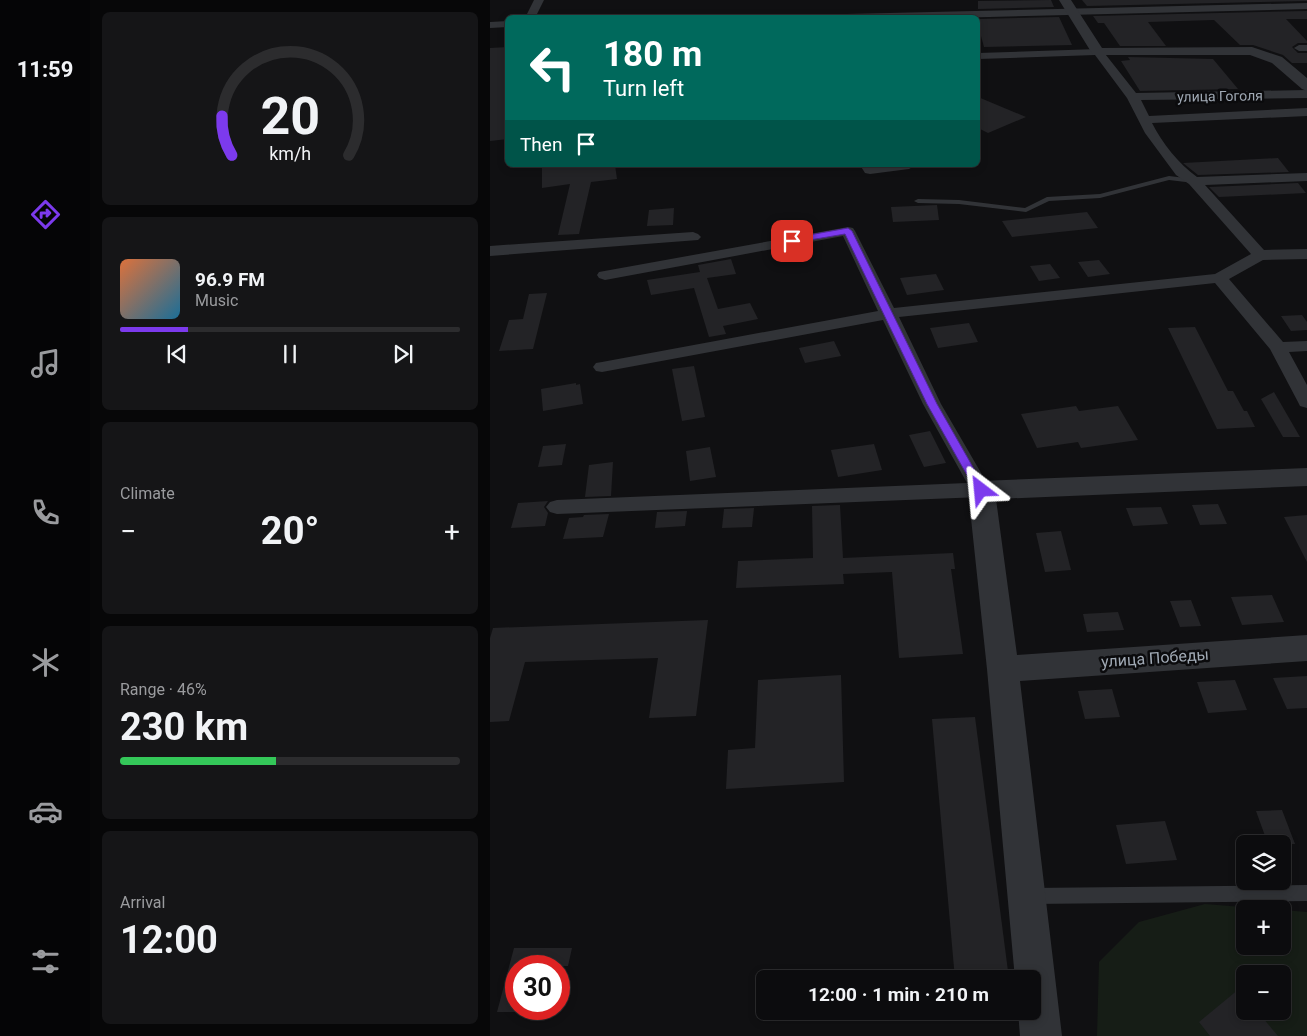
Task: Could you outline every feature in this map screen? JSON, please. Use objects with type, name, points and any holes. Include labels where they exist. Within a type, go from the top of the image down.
[{"type":"street","points":[[532,15],[539,0]]},
{"type":"street","points":[[1068,6],[1098,52],[1133,97],[1151,133],[1173,162],[1181,172],[1194,181],[1260,255]]},
{"type":"street","points":[[869,15],[1068,6],[1307,6]]},
{"type":"street","points":[[490,25],[505,24]]},
{"type":"street","points":[[980,56],[1098,52],[1252,51],[1277,60],[1307,86]]},
{"type":"street","name":"улица Гоголя","points":[[1133,97],[1307,94]]},
{"type":"street","name":"улица Гоголя","points":[[1145,120],[1307,112]]},
{"type":"street","points":[[868,167],[870,170],[893,167]]},
{"type":"street","points":[[1194,181],[1307,177]]},
{"type":"street","points":[[605,275],[848,231],[932,404],[981,490],[1003,669],[1041,1036]]},
{"type":"street","points":[[490,252],[693,237]]},
{"type":"street","points":[[602,367],[888,314],[1219,278],[1260,255],[1307,254]]},
{"type":"street","points":[[1219,278],[1278,347],[1307,402]]},
{"type":"street","points":[[1278,347],[1307,346]]},
{"type":"street","points":[[557,507],[1307,477]]},
{"type":"street","name":"улица Победы","points":[[1003,669],[1307,648]]},
{"type":"lane","points":[[918,201],[959,202],[1026,210],[1047,199],[1100,196],[1169,178],[1194,181]]},
{"type":"lane","points":[[1026,896],[1307,893]]},
{"type":"shaded area","points":[[1205,904],[1236,906],[1236,955],[1291,955],[1291,911],[1307,912],[1307,1036],[1097,1036],[1099,962],[1139,922]]},
{"type":"building","points":[[1051,0],[1054,7],[978,9],[978,1]]},
{"type":"building","points":[[1082,0],[1307,0],[1307,1],[1087,6]]},
{"type":"building","points":[[1307,11],[1307,19],[1286,19],[1307,41],[1307,43],[1298,43],[1292,47],[1298,53],[1307,53],[1307,63],[1292,63],[1283,55],[1253,45],[1240,45],[1214,20],[1148,22],[1166,46],[1120,46],[1104,23],[1098,23],[1093,16]]},
{"type":"building","points":[[1059,17],[1072,45],[984,47],[980,32],[980,19]]},
{"type":"building","points":[[505,47],[505,139],[490,141],[490,48]]},
{"type":"building","points":[[1128,57],[1213,59],[1238,89],[1140,91],[1121,61],[1130,60]]},
{"type":"building","points":[[980,98],[1026,117],[988,133],[980,129]]},
{"type":"building","points":[[1278,158],[1289,172],[1198,175],[1183,163]]},
{"type":"building","points":[[542,167],[615,167],[617,179],[591,182],[579,234],[558,235],[570,184],[542,188]]},
{"type":"building","points":[[1298,183],[1306,193],[1219,197],[1209,187]]},
{"type":"building","points":[[937,205],[939,220],[893,222],[891,207]]},
{"type":"building","points":[[674,208],[673,225],[647,226],[649,210]]},
{"type":"building","points":[[1087,212],[1098,228],[1012,237],[1002,221]]},
{"type":"building","points":[[731,259],[736,274],[707,278],[718,309],[750,303],[758,319],[723,326],[726,334],[709,337],[694,288],[651,295],[647,280],[700,272],[698,265]]},
{"type":"building","points":[[1099,260],[1110,274],[1088,277],[1078,262]]},
{"type":"building","points":[[1050,264],[1060,278],[1039,281],[1030,266]]},
{"type":"building","points":[[936,274],[944,290],[907,295],[900,278]]},
{"type":"building","points":[[547,293],[533,349],[499,351],[509,320],[523,319],[529,294]]},
{"type":"building","points":[[1302,315],[1307,322],[1307,330],[1291,331],[1281,316]]},
{"type":"building","points":[[969,323],[978,342],[938,348],[930,328]]},
{"type":"building","points":[[1195,327],[1228,391],[1233,391],[1244,411],[1247,411],[1255,427],[1217,429],[1168,328]]},
{"type":"building","points":[[834,341],[841,356],[805,363],[799,348]]},
{"type":"building","points":[[694,366],[705,417],[682,421],[672,369]]},
{"type":"building","points":[[576,383],[576,385],[580,384],[583,404],[543,411],[541,389]]},
{"type":"building","points":[[1274,392],[1300,437],[1283,437],[1261,399]]},
{"type":"building","points":[[1076,406],[1079,411],[1118,406],[1138,440],[1081,448],[1078,442],[1037,448],[1021,414]]},
{"type":"building","points":[[930,431],[946,463],[924,467],[909,435]]},
{"type":"building","points":[[566,444],[562,465],[538,467],[543,446]]},
{"type":"building","points":[[874,444],[882,470],[838,477],[831,450]]},
{"type":"building","points":[[710,447],[716,477],[690,481],[686,451]]},
{"type":"building","points":[[613,462],[611,496],[585,497],[589,465]]},
{"type":"building","points":[[548,501],[544,507],[548,513],[545,526],[511,528],[518,503]]},
{"type":"building","points":[[1218,504],[1227,524],[1200,525],[1192,505]]},
{"type":"building","points":[[840,505],[843,558],[953,553],[955,569],[951,569],[963,654],[899,658],[892,572],[843,574],[844,584],[736,588],[738,561],[813,558],[812,506]]},
{"type":"building","points":[[1161,507],[1168,524],[1133,526],[1126,508]]},
{"type":"building","points":[[754,508],[752,527],[722,528],[724,509]]},
{"type":"building","points":[[687,511],[685,526],[655,528],[657,512]]},
{"type":"building","points":[[609,514],[603,537],[563,539],[569,518]]},
{"type":"building","points":[[1307,515],[1307,562],[1284,517]]},
{"type":"building","points":[[1061,531],[1071,570],[1045,572],[1036,533]]},
{"type":"building","points":[[1272,595],[1284,622],[1242,625],[1231,597]]},
{"type":"building","points":[[1191,600],[1201,626],[1180,627],[1170,601]]},
{"type":"building","points":[[1118,612],[1124,630],[1087,632],[1083,614]]},
{"type":"building","points":[[708,620],[696,716],[649,718],[658,658],[525,662],[509,721],[490,722],[490,638],[493,628]]},
{"type":"building","points":[[841,675],[844,782],[726,789],[728,750],[755,748],[758,680]]},
{"type":"building","points":[[1307,676],[1307,708],[1287,709],[1273,678]]},
{"type":"building","points":[[1235,680],[1247,710],[1208,713],[1197,682]]},
{"type":"building","points":[[1112,689],[1120,717],[1085,719],[1078,691]]},
{"type":"building","points":[[975,717],[1008,970],[954,970],[932,719]]},
{"type":"building","points":[[1282,810],[1295,844],[1291,844],[1291,835],[1265,835],[1256,811]]},
{"type":"building","points":[[1165,821],[1177,860],[1126,864],[1116,825]]},
{"type":"building","points":[[514,948],[572,948],[570,957],[570,955],[512,955]]},
{"type":"building","points":[[505,982],[505,1012],[497,1012]]},
{"type":"building","points":[[1236,991],[1236,1020],[1265,1020],[1278,1036],[1210,1036],[1199,1022]]},
{"type":"route","points":[[792,241],[848,231],[932,404],[981,490]]}]
